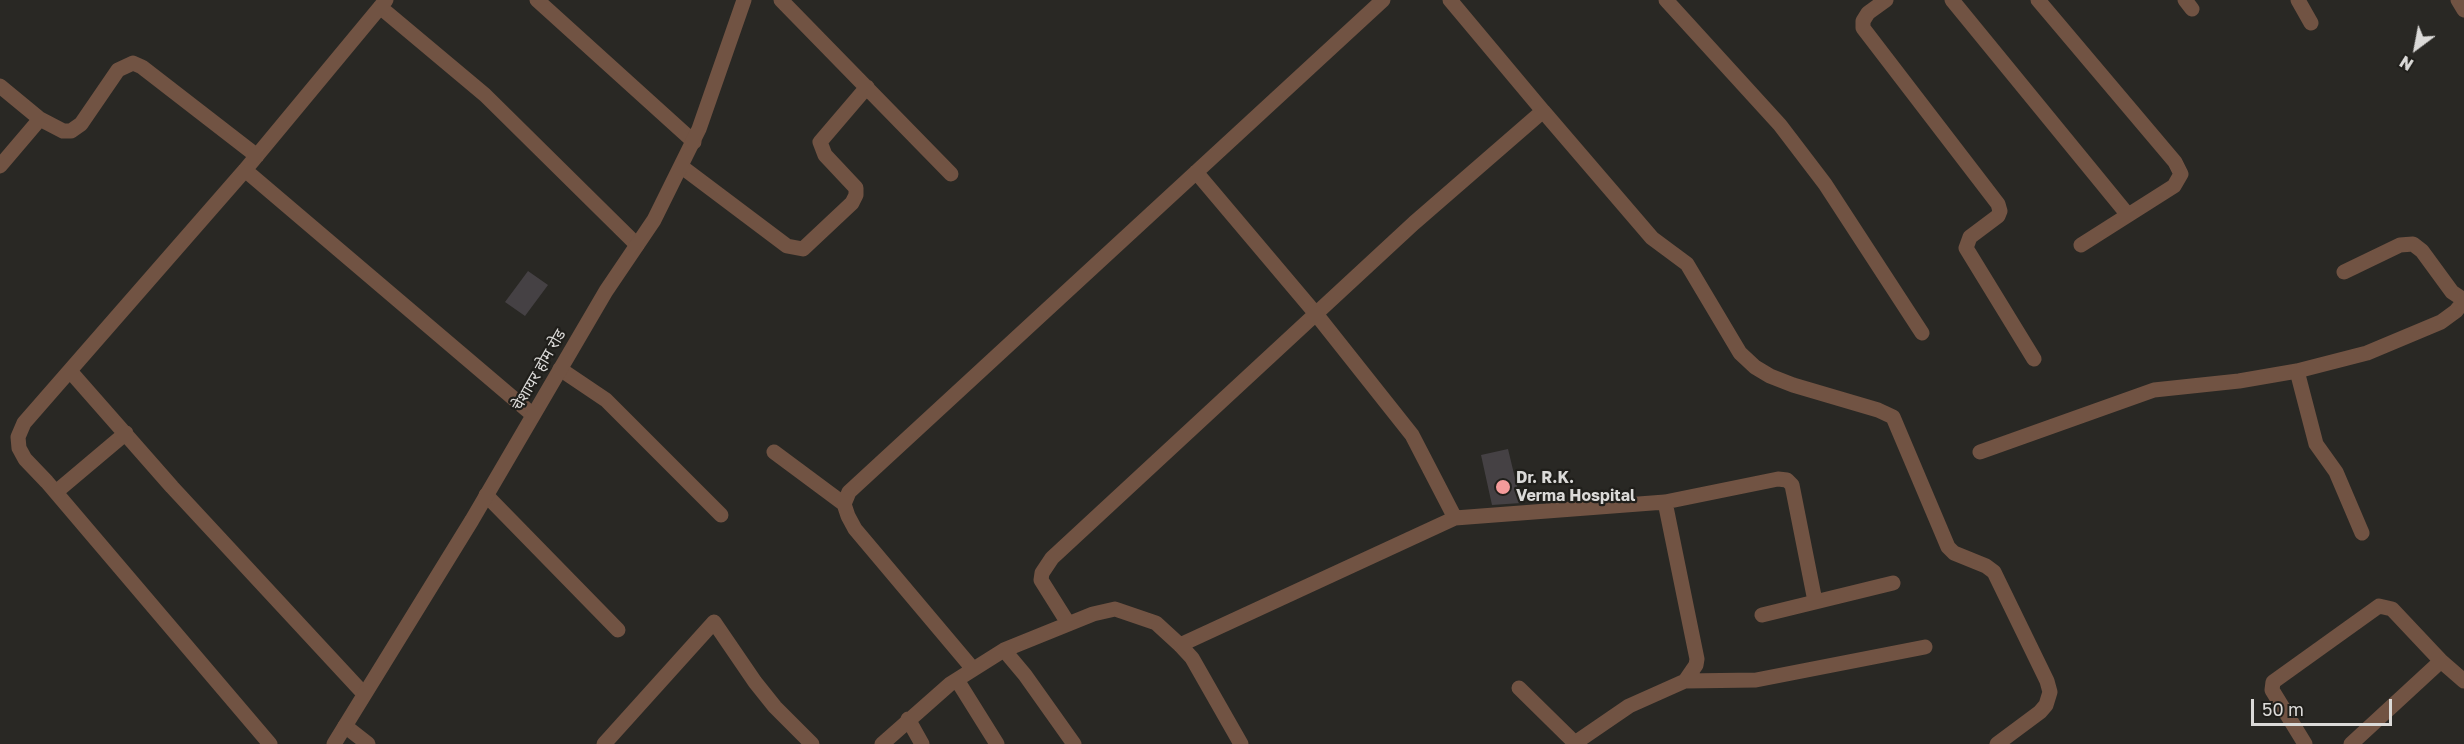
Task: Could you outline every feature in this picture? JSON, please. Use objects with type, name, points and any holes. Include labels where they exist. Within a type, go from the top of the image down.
[{"type":"street","points":[[537,0],[694,142]]},
{"type":"street","name":"चेशायर होम रोड","points":[[334,744],[486,495],[606,291],[654,220],[694,142],[744,0]]},
{"type":"street","points":[[781,0],[951,174]]},
{"type":"street","points":[[844,504],[849,492],[863,477],[1383,0]]},
{"type":"street","points":[[1450,0],[1656,243],[1687,264],[1740,353],[1755,367],[1793,385],[1878,410],[1893,417],[1898,423],[1948,547],[1954,553],[1986,566],[1994,572],[2047,681],[2050,692],[2046,705],[1997,744]]},
{"type":"street","points":[[1886,0],[1868,13],[1863,21],[1863,28],[1998,204],[2001,212],[1970,237],[1966,248],[2034,359]]},
{"type":"street","points":[[1952,0],[2128,216]]},
{"type":"street","points":[[2038,0],[2180,169],[2181,178],[2174,186],[2081,245]]},
{"type":"street","points":[[2298,0],[2311,23]]},
{"type":"street","points":[[2458,0],[2464,10]]},
{"type":"street","points":[[1670,1],[1780,125],[1825,184],[1922,333]]},
{"type":"street","points":[[270,744],[56,492],[25,459],[19,448],[18,437],[24,423],[246,170],[384,4],[485,95],[637,245]]},
{"type":"street","points":[[0,86],[40,119],[63,131],[71,131],[76,128],[118,70],[133,63],[142,67],[257,156]]},
{"type":"street","points":[[682,167],[788,246],[803,249],[852,203],[856,195],[856,188],[825,155],[820,142],[867,87]]},
{"type":"street","points":[[1068,623],[1041,580],[1046,566],[1414,223],[1543,111]]},
{"type":"street","points":[[0,166],[40,119]]},
{"type":"street","points":[[246,170],[533,415]]},
{"type":"street","points":[[1196,172],[1316,314],[1412,435],[1455,518]]},
{"type":"street","points":[[1980,453],[2154,390],[2239,381],[2297,371],[2367,353],[2441,322],[2456,311],[2464,301],[2452,292],[2422,251],[2413,244],[2400,245],[2344,272]]},
{"type":"street","points":[[560,369],[606,400],[721,515]]},
{"type":"street","points":[[70,371],[172,487],[364,694]]},
{"type":"street","points":[[2297,371],[2316,444],[2336,472],[2362,533]]},
{"type":"street","points":[[56,492],[126,433]]},
{"type":"street","points":[[774,452],[844,504],[855,529],[973,669]]},
{"type":"street","points":[[1180,645],[1455,518],[1665,502],[1778,479],[1790,482],[1794,491],[1815,601]]},
{"type":"street","points":[[486,495],[618,630]]},
{"type":"street","points":[[1665,502],[1697,658],[1694,669],[1685,681]]},
{"type":"street","points":[[1762,615],[1893,582]]},
{"type":"street","points":[[2305,744],[2274,694],[2271,687],[2273,682],[2370,610],[2384,606],[2392,609],[2441,661],[2464,681]]},
{"type":"street","points":[[882,744],[908,719],[957,680],[1004,650],[1092,614],[1115,609],[1156,623],[1180,645],[1192,658],[1241,744]]},
{"type":"street","points":[[604,744],[714,622],[754,682],[812,744]]},
{"type":"street","points":[[1519,688],[1575,743],[1629,706],[1685,681],[1756,680],[1925,647]]},
{"type":"street","points":[[1004,650],[1025,675],[1074,744]]},
{"type":"street","points":[[2351,744],[2441,661]]},
{"type":"street","points":[[957,680],[997,744]]},
{"type":"street","points":[[908,719],[922,744]]},
{"type":"street","points":[[345,726],[368,744]]},
{"type":"building","points":[[528,271],[548,285],[525,316],[505,302]]},
{"type":"building","points":[[1508,449],[1521,503],[1492,505],[1481,455]]},
{"type":"place","name":"Dr. R.K. Verma Hospital","points":[[1503,487]]}]
